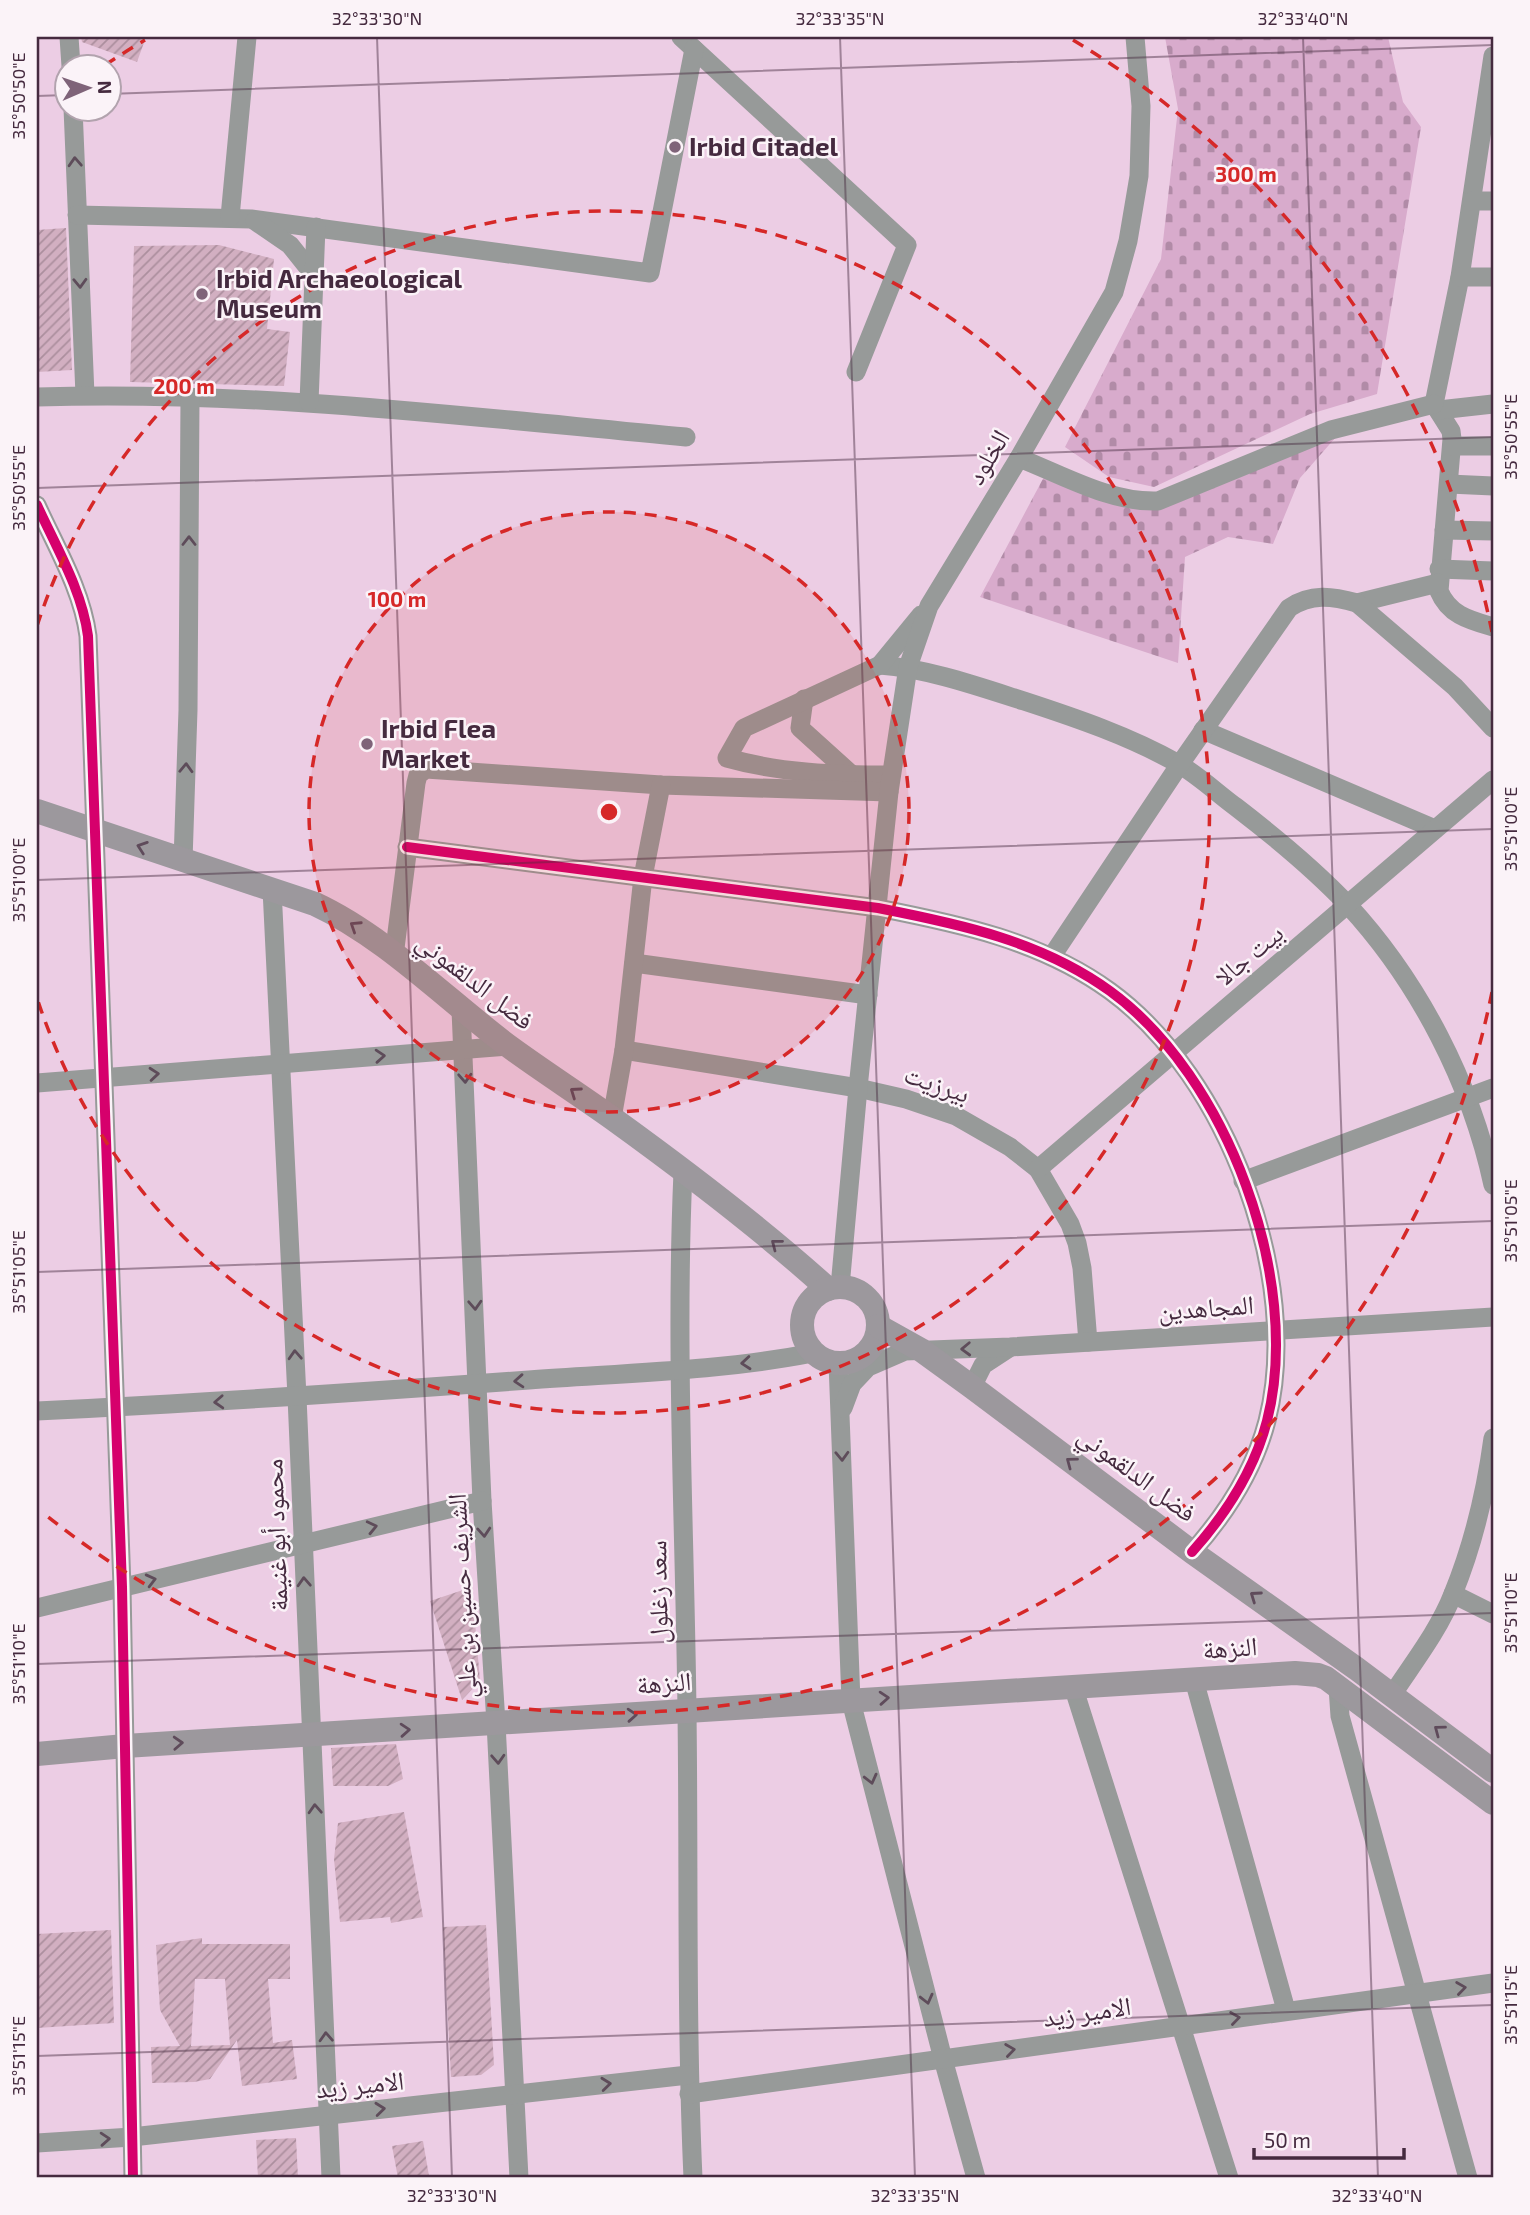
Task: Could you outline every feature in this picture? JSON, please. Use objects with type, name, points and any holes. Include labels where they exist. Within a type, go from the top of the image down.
[{"type":"main road","name":"فضل الدلقموني","points":[[37,811],[272,889],[336,914],[358,926],[508,1046],[612,1118],[834,1288]]},
{"type":"main road","points":[[834,1288],[852,1289],[863,1294],[871,1303],[878,1326],[876,1338],[861,1357],[838,1363],[829,1362],[813,1353],[802,1329],[807,1304],[817,1295],[834,1288]]},
{"type":"main road","name":"فضل الدلقموني","points":[[878,1326],[921,1350],[1493,1771]]},
{"type":"main road","points":[[1295,1673],[1306,1667],[1312,1654],[1310,1642],[1302,1630]]},
{"type":"main road","name":"النزهة","points":[[37,1754],[125,1746],[1295,1673],[1322,1676],[1493,1803]]},
{"type":"street","points":[[230,217],[247,37]]},
{"type":"street","name":"الخلود","points":[[834,1288],[845,1245],[858,1088],[890,783],[908,667],[929,606],[1019,458],[1114,292],[1139,176],[1141,106],[1135,37]]},
{"type":"street","points":[[77,215],[251,219],[650,273],[688,43]]},
{"type":"street","points":[[688,43],[907,245],[856,372]]},
{"type":"street","points":[[1492,69],[1490,114],[1436,407],[1451,431],[1452,446],[1439,576],[1444,602],[1454,613],[1493,627]]},
{"type":"street","points":[[74,122],[85,396]]},
{"type":"street","points":[[1472,201],[1493,201]]},
{"type":"street","points":[[251,219],[290,245],[314,275]]},
{"type":"street","points":[[309,402],[316,227]]},
{"type":"street","points":[[1460,277],[1493,277]]},
{"type":"street","points":[[37,397],[190,397],[309,402],[686,437]]},
{"type":"street","points":[[183,861],[188,710],[190,397]]},
{"type":"street","points":[[1019,458],[1108,494],[1135,501],[1158,501],[1331,429],[1436,407],[1493,404]]},
{"type":"street","points":[[1452,446],[1493,446]]},
{"type":"street","points":[[1449,484],[1493,486]]},
{"type":"street","points":[[37,505],[86,617],[89,636],[117,1407],[133,2178]]},
{"type":"street","points":[[1444,530],[1493,531]]},
{"type":"street","points":[[1357,603],[1439,576],[1493,571]]},
{"type":"street","points":[[1052,956],[1203,730],[1289,608],[1302,599],[1337,597],[1357,603],[1455,687],[1493,728]]},
{"type":"street","points":[[890,783],[852,775],[763,768],[727,758],[744,728],[880,665],[929,606]]},
{"type":"street","points":[[880,665],[908,667],[1043,707],[1127,738],[1180,764],[1270,832],[1348,906],[1413,992],[1444,1046],[1466,1098],[1493,1185]]},
{"type":"street","points":[[804,699],[800,728],[852,775]]},
{"type":"street","points":[[1203,730],[1435,830]]},
{"type":"street","points":[[394,956],[416,783],[418,775],[426,769],[661,785],[890,783]]},
{"type":"street","name":"بيت جالا","points":[[1038,1169],[1493,780]]},
{"type":"street","points":[[612,1118],[624,1051],[643,877],[661,785]]},
{"type":"street","points":[[407,847],[878,908],[978,930],[1052,956],[1119,998],[1174,1052],[1213,1114],[1243,1181],[1264,1241],[1276,1330],[1273,1391],[1257,1450],[1230,1505],[1192,1552]]},
{"type":"street","name":"محمود أبو غنيمة","points":[[272,889],[331,2178]]},
{"type":"street","points":[[634,964],[868,995]]},
{"type":"street","name":"الشريف حسين بن علي","points":[[461,1010],[482,1501],[519,2178]]},
{"type":"street","points":[[37,1083],[508,1046]]},
{"type":"street","name":"بيرزيت","points":[[624,1051],[858,1088],[906,1099],[956,1116],[1010,1147],[1038,1169],[1060,1204],[1077,1243],[1082,1268],[1088,1342]]},
{"type":"street","points":[[1243,1181],[1493,1088]]},
{"type":"street","name":"سعد زغلول","points":[[683,1172],[679,1369],[687,1711],[688,2084],[693,2178]]},
{"type":"street","name":"المجاهدين","points":[[841,1413],[852,1384],[868,1367],[905,1351],[1493,1317]]},
{"type":"street","points":[[972,1387],[983,1365],[1010,1347]]},
{"type":"street","points":[[37,1411],[297,1397],[679,1369],[765,1362],[813,1353]]},
{"type":"street","points":[[838,1363],[851,1700],[976,2178]]},
{"type":"street","points":[[1392,1695],[1429,1639],[1453,1594],[1478,1513],[1493,1438]]},
{"type":"street","points":[[37,1608],[482,1501]]},
{"type":"street","points":[[1453,1594],[1493,1614]]},
{"type":"street","points":[[1194,1680],[1286,2010]]},
{"type":"street","points":[[1073,1686],[1229,2178]]},
{"type":"street","points":[[1338,1687],[1340,1717],[1468,2178]]},
{"type":"street","name":"الامير زيد","points":[[37,2143],[132,2137],[515,2094],[688,2084],[943,2059],[1493,1983]]},
{"type":"green space","points":[[1165,37],[1388,37],[1403,102],[1421,127],[1377,394],[1310,414],[1154,487],[1109,477],[1065,447],[1161,259],[1178,109]]},
{"type":"green space","points":[[1343,429],[1300,478],[1273,544],[1228,537],[1185,557],[1178,663],[980,597],[1045,475],[1158,501]]},
{"type":"building","points":[[81,37],[146,37],[137,62],[122,57],[122,52],[110,52],[82,42]]},
{"type":"building","points":[[66,228],[72,370],[37,372],[37,230]]},
{"type":"building","name":"Irbid Archaeological Museum","points":[[219,245],[274,259],[267,329],[290,332],[284,386],[130,382],[134,246]]},
{"type":"building","points":[[472,1587],[480,1681],[462,1700],[430,1601]]},
{"type":"building","points":[[396,1744],[403,1779],[388,1786],[333,1786],[331,1748]]},
{"type":"building","points":[[404,1812],[423,1917],[391,1923],[390,1917],[340,1922],[334,1859],[338,1823]]},
{"type":"building","points":[[486,1925],[494,2065],[481,2075],[451,2077],[443,1927]]},
{"type":"building","points":[[111,1930],[114,2023],[37,2028],[37,1934]]},
{"type":"building","points":[[202,1938],[202,1944],[290,1944],[290,1979],[268,1979],[273,2043],[292,2040],[297,2079],[242,2086],[237,2040],[210,2079],[152,2083],[151,2047],[180,2046],[160,2010],[156,1945]],"holes":[[[195,1979],[225,1979],[230,2045],[191,2046]]]},
{"type":"building","points":[[296,2138],[298,2178],[258,2178],[256,2140]]},
{"type":"building","points":[[423,2141],[429,2176],[398,2178],[392,2146]]},
{"type":"cycle path","points":[[37,505],[74,585],[88,636],[122,1587],[133,2178]]},
{"type":"cycle path","points":[[407,847],[878,908],[969,928],[1028,947],[1084,974],[1110,991],[1152,1028],[1189,1074],[1221,1127],[1246,1185],[1264,1245],[1274,1306],[1275,1366],[1267,1421],[1247,1474],[1216,1523],[1192,1552]]},
{"type":"place","name":"Irbid Citadel","points":[[675,147]]},
{"type":"place","name":"Irbid Archaeological Museum","points":[[202,294]]},
{"type":"place","name":"Irbid Flea Market","points":[[367,744]]}]
